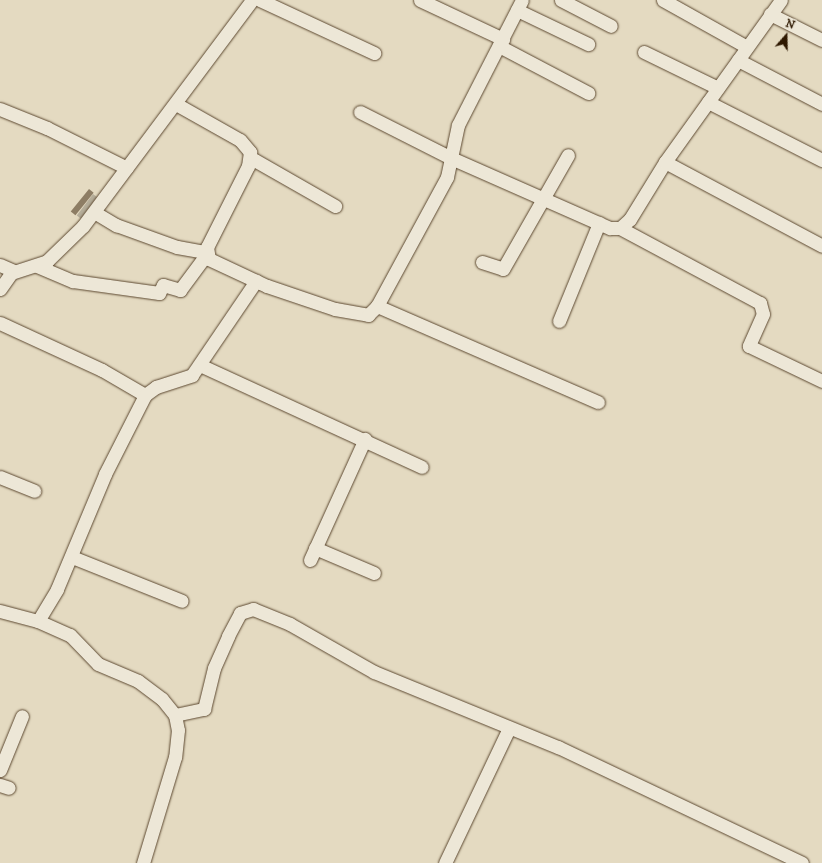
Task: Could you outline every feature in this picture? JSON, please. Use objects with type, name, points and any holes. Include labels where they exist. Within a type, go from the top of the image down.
[{"type":"street","points":[[0,265],[14,271],[37,266],[60,250],[94,212],[176,104],[252,0]]},
{"type":"street","points":[[260,0],[374,53]]},
{"type":"street","points":[[420,0],[501,42],[588,93]]},
{"type":"street","points":[[561,0],[610,26]]},
{"type":"street","points":[[663,0],[747,47]]},
{"type":"street","points":[[620,228],[630,219],[665,162],[779,1]]},
{"type":"street","points":[[94,212],[116,225],[177,247],[206,254],[214,263],[256,281],[352,313],[368,314],[378,306],[447,177],[458,125],[501,42],[518,3],[588,44]]},
{"type":"street","points":[[770,14],[822,40]]},
{"type":"street","points":[[644,52],[718,88]]},
{"type":"street","points":[[738,60],[822,104]]},
{"type":"street","points":[[708,102],[822,160]]},
{"type":"street","points":[[37,266],[73,281],[159,293],[163,285],[180,290],[206,254],[251,158],[248,147],[240,140],[176,104]]},
{"type":"street","points":[[0,109],[48,128],[127,168]]},
{"type":"street","points":[[360,112],[452,158],[599,223],[620,228],[760,303],[763,314],[749,346],[822,381]]},
{"type":"street","points":[[482,262],[503,269],[568,155]]},
{"type":"street","points":[[251,158],[335,206]]},
{"type":"street","points":[[665,162],[822,246]]},
{"type":"street","points":[[559,321],[599,223]]},
{"type":"street","points":[[0,289],[14,271]]},
{"type":"street","points":[[38,621],[72,557],[105,474],[145,395],[156,387],[184,381],[200,365],[256,281]]},
{"type":"street","points":[[378,306],[598,402]]},
{"type":"street","points":[[0,323],[57,352],[102,370],[145,395]]},
{"type":"street","points":[[200,365],[422,466]]},
{"type":"street","points":[[365,439],[313,554],[374,574]]},
{"type":"street","points":[[0,477],[34,492]]},
{"type":"street","points":[[72,557],[182,601]]},
{"type":"street","points":[[178,715],[200,712],[228,636],[240,613],[249,608],[290,624],[374,672],[576,755],[802,863]]},
{"type":"street","points":[[0,611],[38,621],[79,641],[98,664],[138,681],[162,699],[178,715],[175,757],[143,863]]},
{"type":"street","points":[[0,770],[22,716]]},
{"type":"street","points":[[445,863],[508,728]]},
{"type":"building","points":[[89,189],[94,193],[75,215],[71,212]]}]
